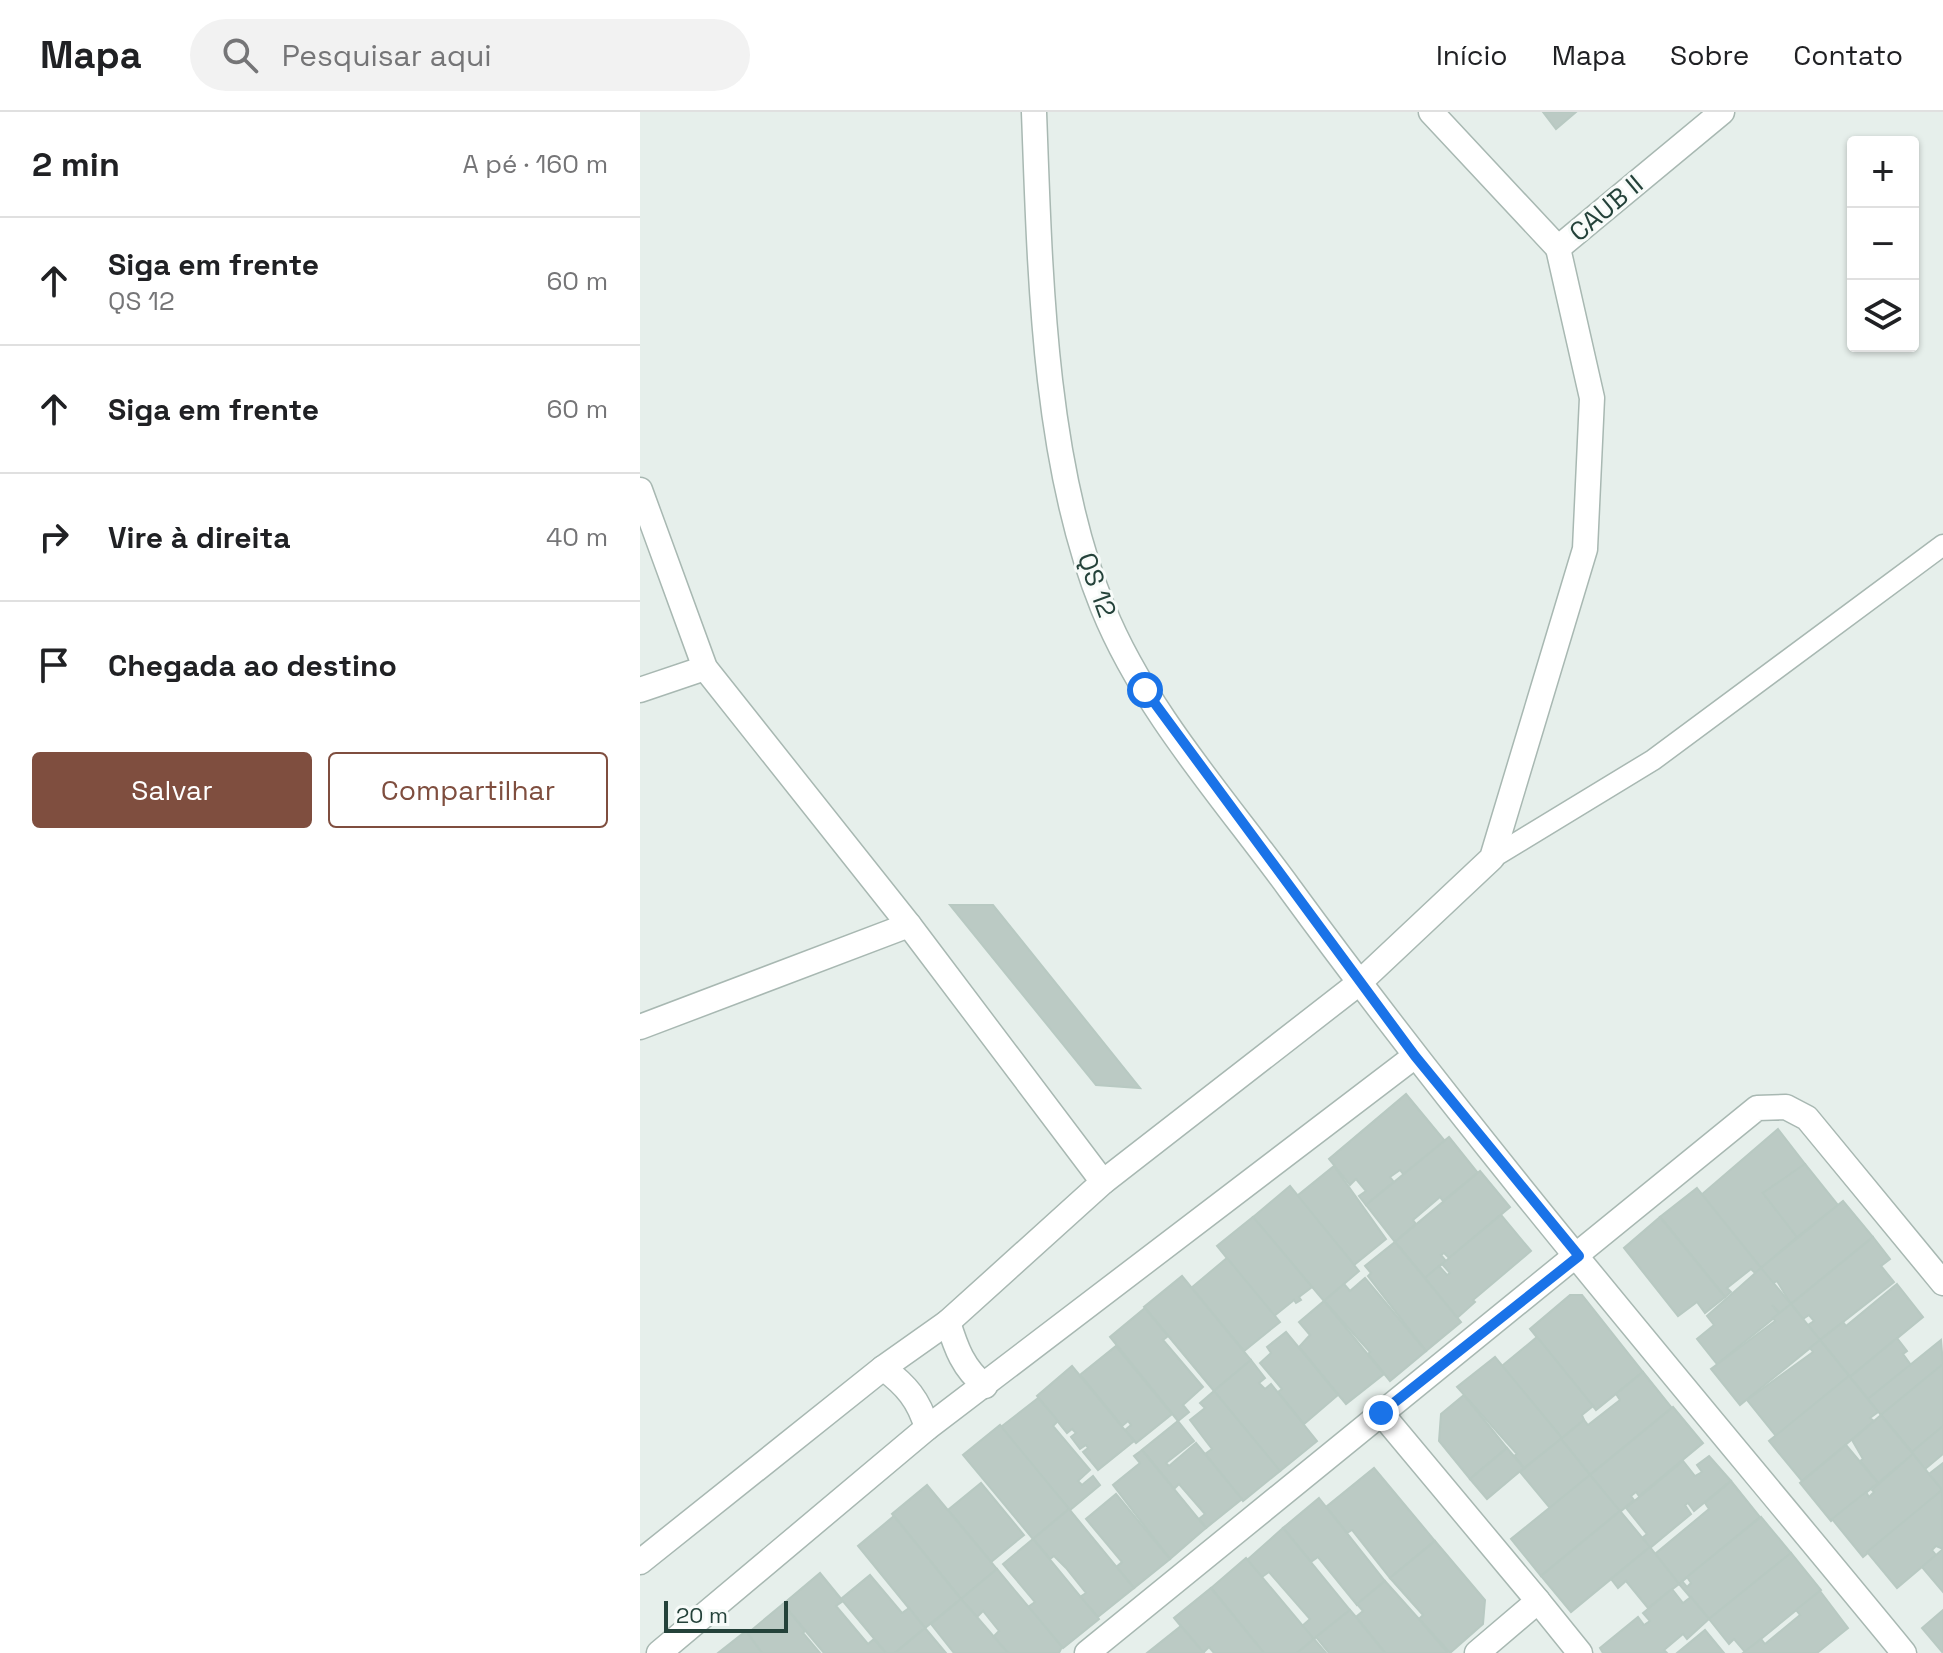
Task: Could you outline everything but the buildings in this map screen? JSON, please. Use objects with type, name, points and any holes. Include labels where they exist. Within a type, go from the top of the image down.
[{"type":"street","name":"QS 12","points":[[1034,112],[1041,289],[1068,498],[1103,609],[1145,690],[1415,1056],[1904,1653]]},
{"type":"street","name":"CAUB II","points":[[1431,112],[1558,248],[1722,112]]},
{"type":"street","points":[[640,1562],[883,1368],[948,1322],[1103,1182],[1359,983],[1492,858],[1585,549],[1592,398],[1558,248]]},
{"type":"street","points":[[640,490],[705,668],[909,925],[1103,1182]]},
{"type":"street","points":[[640,690],[705,668]]},
{"type":"street","points":[[640,1027],[909,925]]},
{"type":"street","points":[[659,1653],[927,1428],[1415,1056]]},
{"type":"street","points":[[1087,1653],[1579,1256],[1757,1108],[1786,1107],[1807,1118],[1943,1283]]},
{"type":"street","points":[[948,1322],[963,1362],[985,1386]]},
{"type":"street","points":[[883,1368],[903,1383],[920,1403],[927,1428]]},
{"type":"street","points":[[1381,1413],[1580,1653]]},
{"type":"street","points":[[1477,1653],[1538,1601]]},
{"type":"lane","points":[[1492,858],[1653,760],[1943,545]]},
{"type":"route","points":[[1145,690],[1359,983],[1579,1256],[1381,1413]]}]
